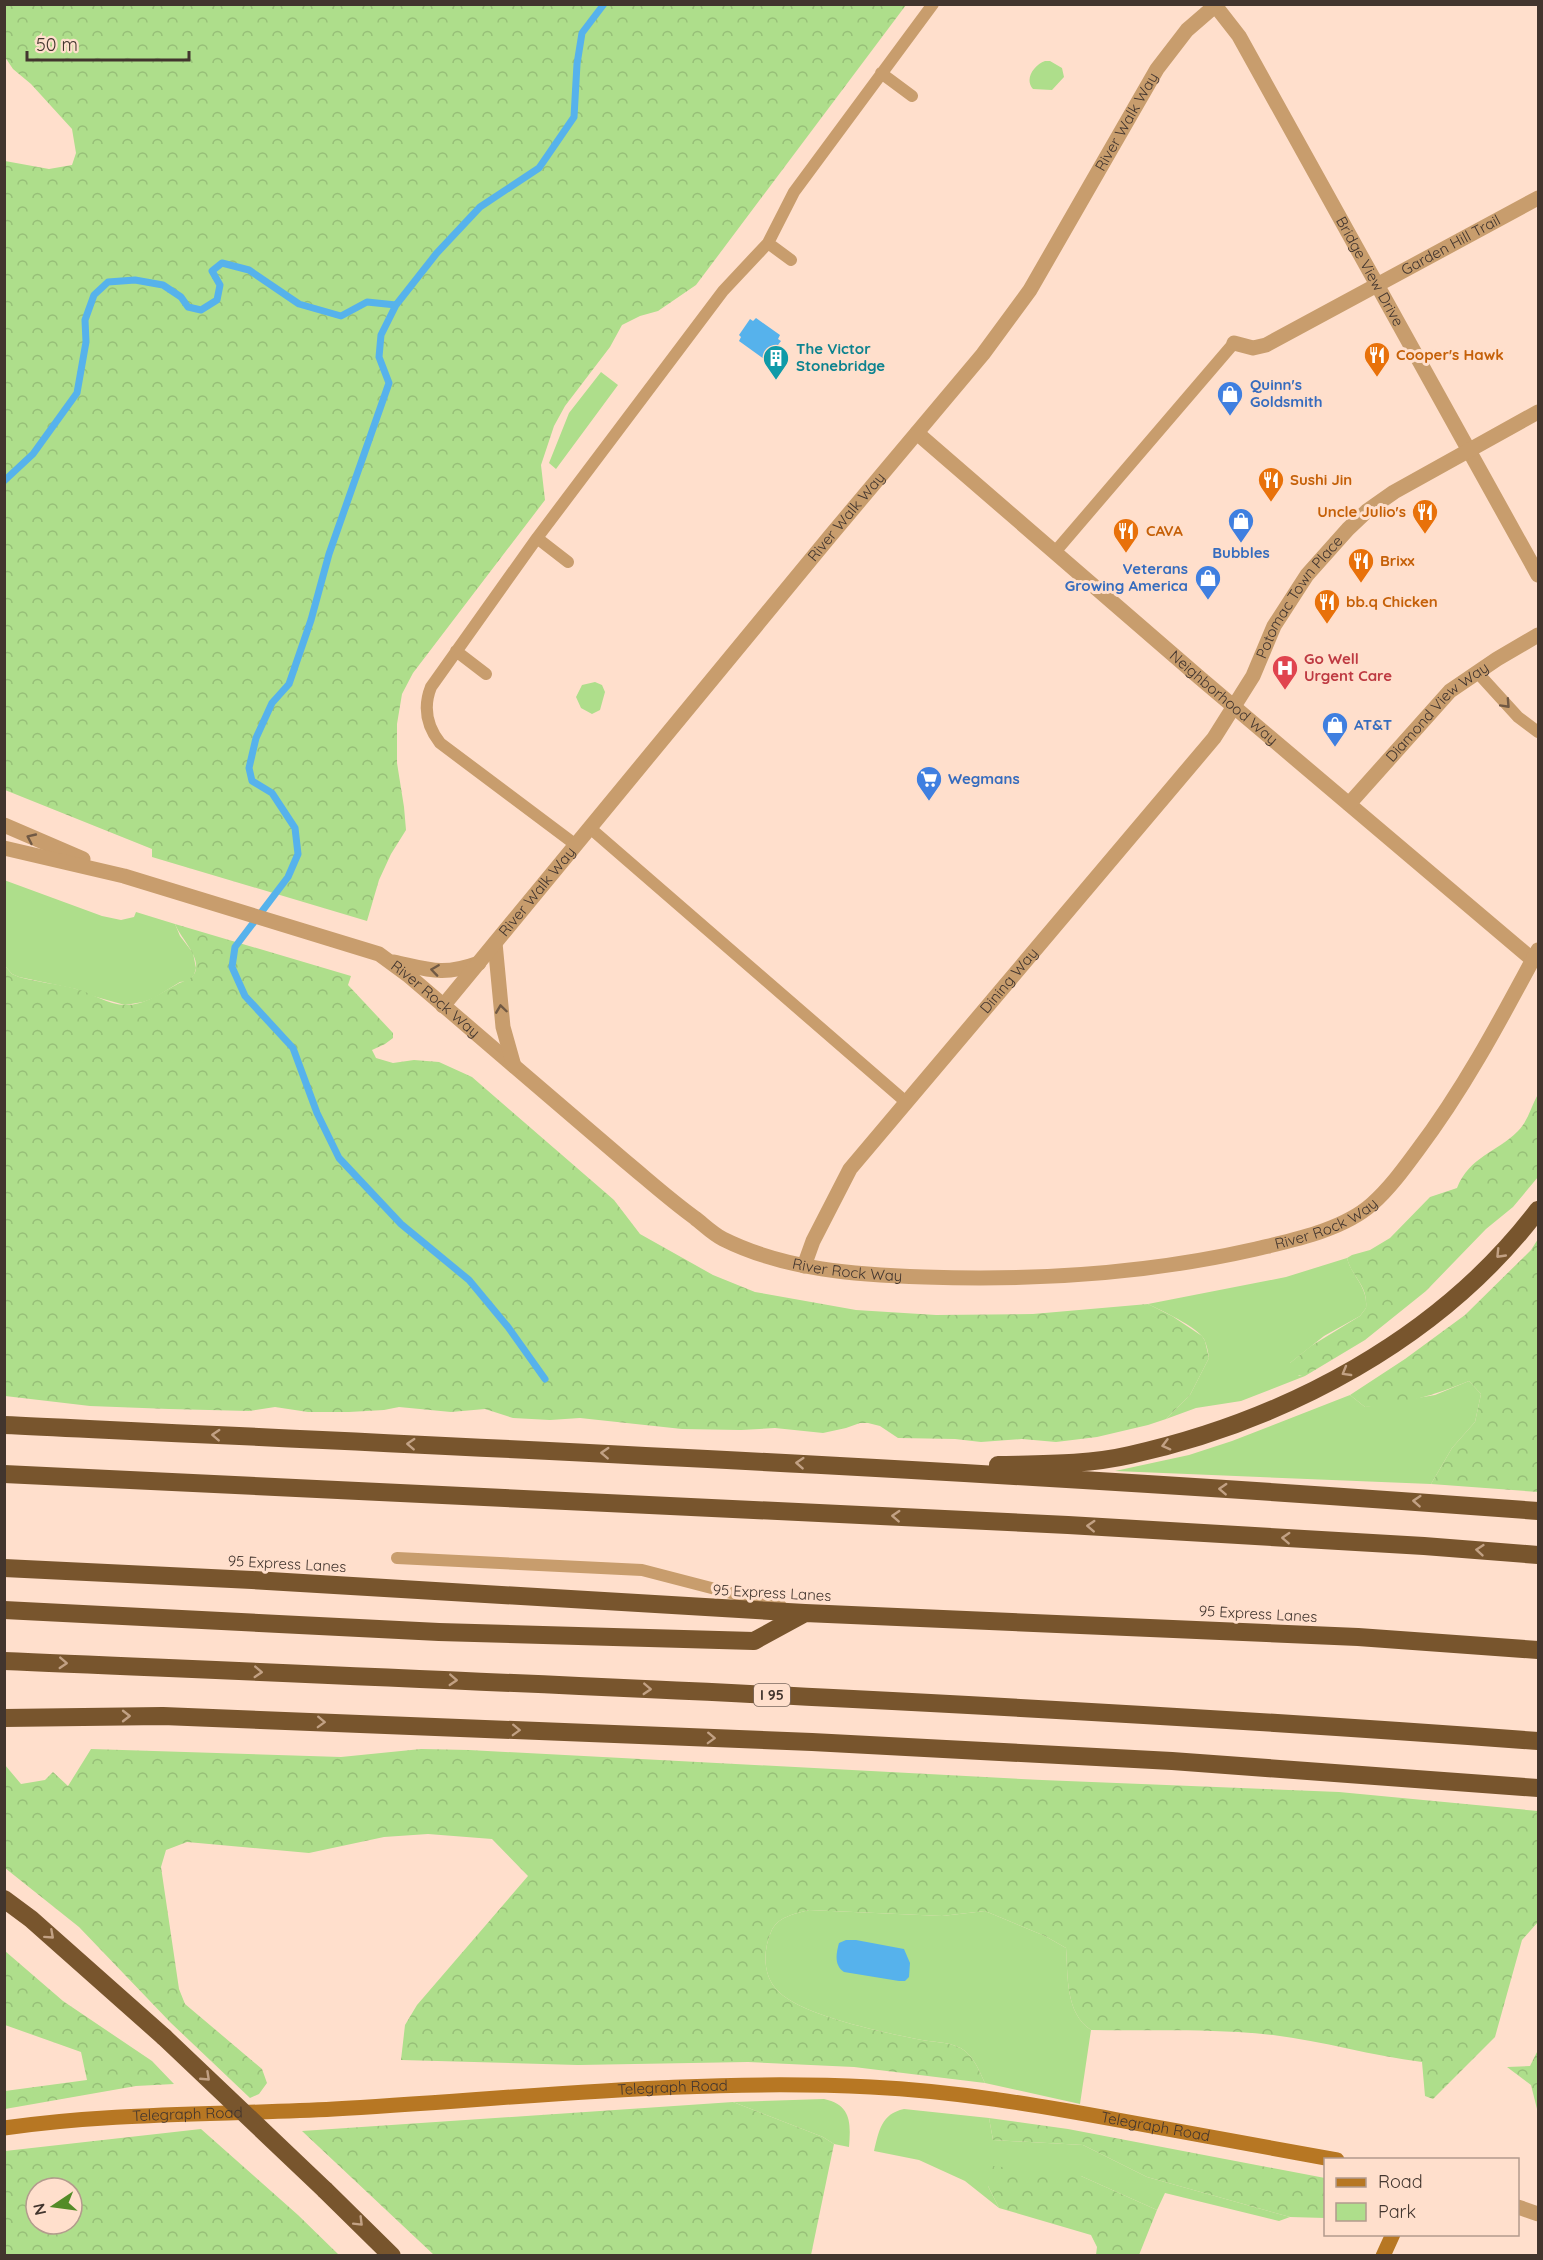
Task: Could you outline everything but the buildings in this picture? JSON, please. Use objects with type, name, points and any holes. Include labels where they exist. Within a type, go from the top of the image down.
[{"type":"highway","points":[[858,1467],[1030,1464],[1101,1459],[1128,1455],[1200,1436],[1271,1411],[1343,1374],[1404,1337],[1440,1311],[1482,1274],[1521,1233],[1539,1210]]},
{"type":"highway","points":[[4,1425],[750,1460],[1539,1510]]},
{"type":"highway","points":[[4,1474],[1068,1525],[1539,1555]]},
{"type":"highway","name":"95 Express Lanes","points":[[4,1568],[264,1580],[805,1613],[1358,1637],[1539,1650]]},
{"type":"highway","points":[[4,1610],[439,1632],[754,1641],[805,1613]]},
{"type":"highway","name":"I 95","points":[[4,1661],[800,1696],[1396,1731],[1539,1742]]},
{"type":"highway","points":[[4,1718],[163,1716],[812,1742],[1172,1761],[1539,1788]]},
{"type":"highway","points":[[4,1899],[31,1919],[164,2037],[392,2256]]},
{"type":"street","name":"Bridge View Drive","points":[[1215,5],[1239,36],[1539,575]]},
{"type":"street","name":"River Walk Way","points":[[443,1006],[983,354],[1030,290],[1157,69],[1187,30],[1215,5]]},
{"type":"street","name":"Garden Hill Trail","points":[[1234,343],[1253,348],[1266,345],[1539,198]]},
{"type":"street","name":"Potomac Town Place","points":[[1234,706],[1253,676],[1274,626],[1307,575],[1347,529],[1394,492],[1539,412]]},
{"type":"street","name":"Neighborhood Way","points":[[917,433],[1348,804],[1536,955]]},
{"type":"street","name":"Diamond View Way","points":[[1348,804],[1450,691],[1539,635]]},
{"type":"street","name":"Dining Way","points":[[804,1266],[813,1241],[850,1169],[1201,755],[1234,706]]},
{"type":"street","name":"River Rock Way","points":[[4,825],[124,876]]},
{"type":"street","name":"River Rock Way","points":[[4,848],[124,876],[385,958],[670,1200],[720,1238],[771,1258],[804,1266],[888,1276],[976,1279],[1067,1277],[1148,1269],[1294,1240],[1356,1216],[1370,1206],[1406,1165],[1458,1093],[1536,955]]},
{"type":"street","points":[[495,943],[504,1028],[514,1066]]},
{"type":"street","points":[[385,958],[446,972],[479,963]]},
{"type":"street","name":"Telegraph Road","points":[[4,2128],[103,2116],[299,2111],[657,2088],[774,2084],[874,2087],[960,2095],[1063,2110],[1326,2158]]},
{"type":"street","points":[[1519,2207],[1539,2214]]},
{"type":"street","points":[[1383,2256],[1393,2236]]},
{"type":"lane","points":[[576,845],[447,750],[434,736],[427,719],[427,696],[435,679],[537,538],[723,291],[768,243],[794,192],[933,4]]},
{"type":"lane","points":[[881,73],[912,96]]},
{"type":"lane","points":[[768,243],[791,260]]},
{"type":"lane","points":[[1055,552],[1234,343]]},
{"type":"lane","points":[[537,538],[568,562]]},
{"type":"lane","points":[[456,651],[486,674]]},
{"type":"lane","points":[[1477,672],[1518,717],[1539,732]]},
{"type":"lane","points":[[590,828],[906,1102]]},
{"type":"lane","points":[[397,1558],[642,1570],[805,1613]]},
{"type":"green space","points":[[5,4],[906,5],[696,285],[658,311],[640,316],[622,325],[610,347],[565,406],[554,426],[541,465],[545,500],[413,673],[402,694],[397,724],[397,763],[406,830],[379,880],[367,921],[152,857],[152,849],[5,790],[5,161],[49,169],[72,165],[76,153],[72,129],[31,84],[13,69],[5,57]]},
{"type":"green space","points":[[1050,61],[1062,68],[1064,77],[1052,90],[1033,89],[1030,85],[1030,77],[1037,66]]},
{"type":"green space","points":[[601,372],[618,385],[556,469],[549,463],[569,413]]},
{"type":"green space","points":[[595,682],[602,685],[605,692],[600,710],[592,714],[581,708],[576,697],[582,685]]},
{"type":"green space","points":[[4,880],[102,916],[121,920],[134,917],[136,912],[175,924],[180,936],[193,953],[196,968],[194,975],[188,981],[180,982],[154,998],[125,1005],[76,989],[12,974],[5,966]]},
{"type":"green space","points":[[175,924],[351,976],[348,985],[393,1033],[393,1038],[372,1050],[376,1058],[393,1063],[414,1060],[439,1062],[472,1077],[614,1200],[640,1234],[713,1275],[755,1292],[856,1310],[936,1315],[1033,1314],[1148,1304],[1172,1316],[1202,1336],[1209,1358],[1190,1395],[1166,1419],[1097,1437],[1056,1442],[1022,1439],[981,1442],[898,1438],[880,1426],[868,1423],[823,1433],[775,1428],[682,1429],[580,1418],[550,1420],[513,1418],[485,1409],[451,1412],[399,1407],[349,1412],[308,1412],[275,1407],[249,1411],[169,1409],[90,1406],[5,1396],[5,966],[12,974],[19,977],[73,988],[113,1003],[126,1005],[140,1003],[194,975],[196,963],[192,951]]},
{"type":"green space","points":[[1538,1094],[1538,1177],[1513,1207],[1486,1229],[1426,1291],[1365,1340],[1305,1376],[1292,1372],[1289,1368],[1290,1363],[1311,1346],[1360,1316],[1366,1308],[1365,1293],[1347,1258],[1370,1250],[1390,1238],[1430,1197],[1457,1188],[1462,1177],[1476,1162],[1510,1138],[1521,1127]]},
{"type":"green space","points":[[1538,1239],[1538,1492],[1431,1484],[1452,1448],[1475,1422],[1481,1394],[1469,1381],[1418,1398],[1379,1406],[1365,1407],[1350,1395],[1405,1359],[1465,1315],[1531,1250]]},
{"type":"green space","points":[[1347,1258],[1365,1294],[1366,1308],[1360,1316],[1324,1336],[1290,1363],[1299,1376],[1305,1376],[1241,1401],[1196,1408],[1166,1419],[1190,1395],[1209,1358],[1205,1341],[1200,1334],[1178,1319],[1148,1304],[1286,1277]]},
{"type":"green space","points":[[1469,1381],[1481,1394],[1475,1422],[1452,1448],[1431,1484],[1115,1471],[1189,1455],[1232,1441],[1350,1395],[1365,1407],[1435,1395]]},
{"type":"green space","points":[[91,1749],[341,1757],[421,1749],[469,1750],[1042,1780],[1339,1792],[1538,1811],[1538,1922],[1522,1940],[1495,2037],[1433,2099],[1425,2096],[1422,2062],[1292,2038],[1250,2033],[1091,2030],[1076,2014],[1072,2004],[1066,1948],[1045,1936],[985,1911],[942,1916],[809,1910],[777,1923],[766,1947],[766,1963],[773,1986],[791,2001],[806,2009],[846,2022],[963,2049],[978,2067],[985,2083],[854,2067],[748,2062],[578,2065],[401,2060],[405,2025],[417,2005],[528,1876],[492,1839],[428,1834],[384,1837],[309,1853],[187,1842],[166,1850],[161,1867],[179,1989],[185,2004],[262,2069],[267,2083],[259,2094],[250,2098],[171,2023],[79,1927],[5,1868],[5,1765],[21,1784],[45,1780],[53,1772],[68,1786]]},
{"type":"green space","points":[[809,1910],[942,1916],[985,1911],[1045,1936],[1066,1948],[1069,1993],[1072,2004],[1076,2014],[1091,2030],[1080,2104],[985,2083],[971,2057],[963,2049],[954,2045],[867,2028],[825,2016],[791,2001],[773,1986],[769,1979],[766,1947],[777,1923]]},
{"type":"green space","points":[[5,1951],[63,2001],[152,2061],[174,2084],[136,2086],[5,2109],[5,2091],[87,2080],[81,2052],[5,2025]]},
{"type":"green space","points":[[1538,2050],[1538,2113],[1531,2085],[1507,2067],[1530,2066]]},
{"type":"green space","points":[[824,2099],[844,2110],[849,2122],[849,2147],[834,2144],[823,2137],[733,2102]]},
{"type":"green space","points":[[733,2102],[823,2137],[834,2144],[811,2255],[434,2255],[302,2131]]},
{"type":"green space","points":[[904,2109],[989,2118],[993,2140],[1083,2145],[1147,2177],[1290,2217],[1279,2221],[1165,2193],[1157,2210],[1081,2176],[988,2186],[999,2208],[965,2181],[919,2160],[874,2151],[882,2124],[890,2115]]},
{"type":"green space","points":[[989,2118],[1068,2129],[1324,2178],[1324,2218],[1290,2217],[1147,2177],[1083,2145],[993,2140]]},
{"type":"green space","points":[[201,2129],[298,2215],[339,2255],[5,2255],[5,2151]]},
{"type":"green space","points":[[993,2166],[1081,2176],[1157,2210],[1139,2255],[1096,2255],[1097,2247],[1091,2235],[999,2208],[988,2186]]},
{"type":"water","points":[[756,318],[780,335],[778,339],[781,341],[769,357],[766,355],[764,359],[739,341],[741,337],[739,335],[750,319],[753,321]]},
{"type":"water","points":[[846,1940],[904,1949],[910,1963],[909,1977],[905,1981],[899,1981],[844,1972],[837,1963],[837,1955],[839,1943]]},
{"type":"waterway","points":[[545,1379],[508,1327],[469,1280],[401,1224],[339,1158],[317,1113],[293,1048],[245,996],[232,967],[235,947],[288,877],[298,854],[295,828],[272,793],[252,781],[249,768],[256,738],[272,703],[289,684],[311,620],[329,554],[389,383],[379,357],[381,335],[396,305],[436,254],[480,207],[539,168],[574,117],[577,64],[582,33],[604,4]]},
{"type":"waterway","points":[[4,481],[33,454],[77,393],[86,342],[85,320],[94,295],[108,282],[135,280],[163,285],[181,297],[188,307],[201,310],[217,300],[220,285],[212,271],[222,263],[249,270],[299,304],[341,316],[367,302],[396,305]]},
{"type":"place","name":"Cooper's Hawk","points":[[1377,378]]},
{"type":"place","name":"The Victor Stonebridge","points":[[776,381]]},
{"type":"place","name":"Quinn's Goldsmith","points":[[1230,417]]},
{"type":"place","name":"Sushi Jin","points":[[1271,503]]},
{"type":"place","name":"Uncle Julio's","points":[[1425,535]]},
{"type":"place","name":"Bubbles","points":[[1241,544]]},
{"type":"place","name":"CAVA","points":[[1126,554]]},
{"type":"place","name":"Brixx","points":[[1361,584]]},
{"type":"place","name":"Veterans Growing America","points":[[1208,601]]},
{"type":"place","name":"bb.q Chicken","points":[[1327,625]]},
{"type":"place","name":"Go Well Urgent Care","points":[[1285,691]]},
{"type":"place","name":"AT&T","points":[[1335,748]]},
{"type":"place","name":"Wegmans","points":[[929,802]]}]
